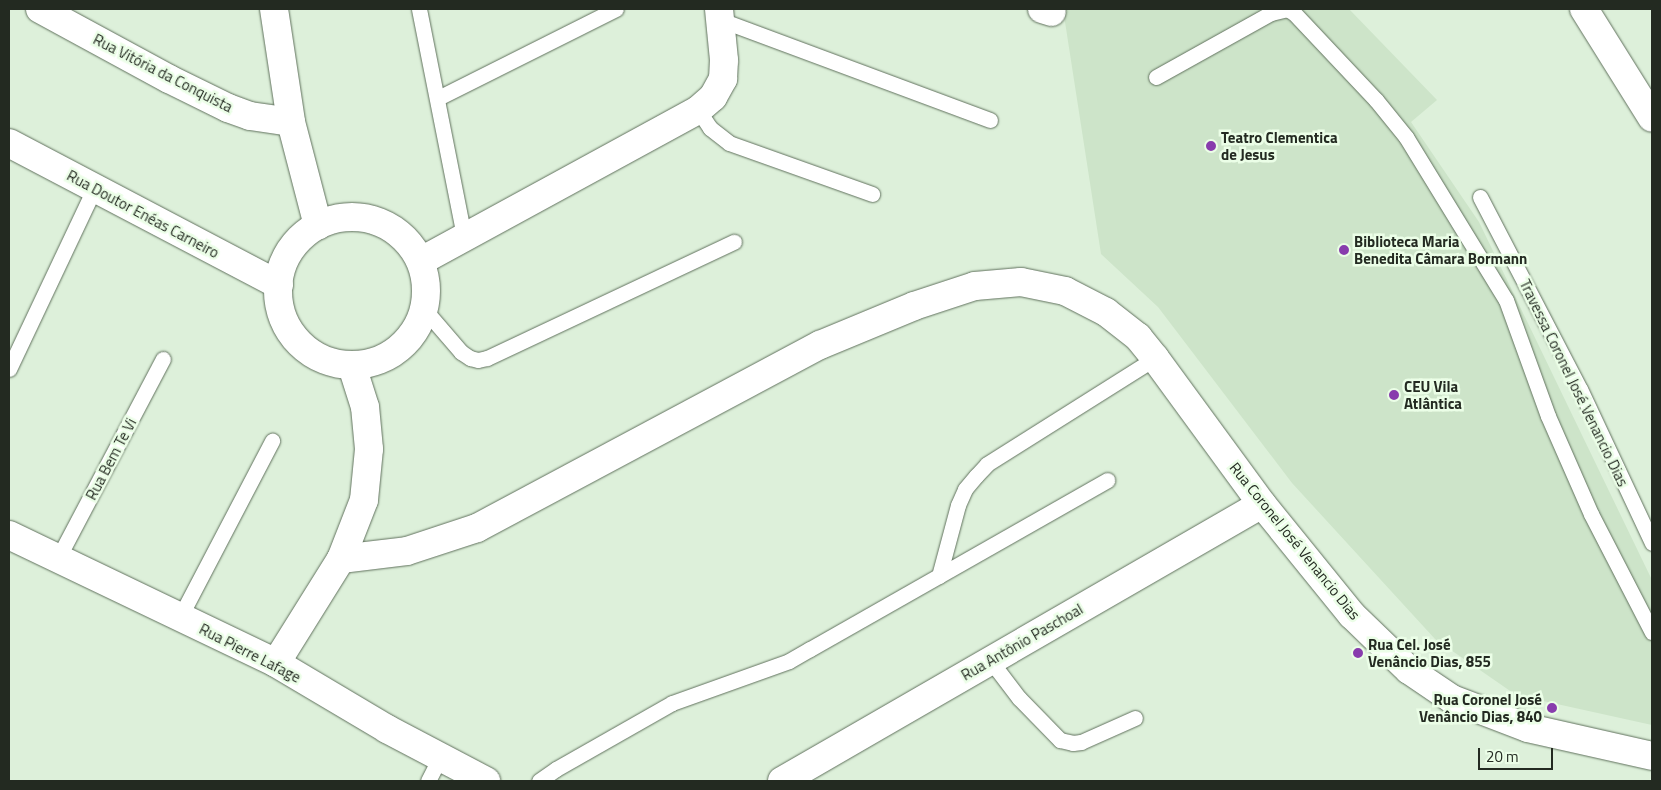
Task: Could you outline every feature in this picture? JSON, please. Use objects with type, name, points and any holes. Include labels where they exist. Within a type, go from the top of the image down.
[{"type":"street","name":"Rua Vitória da Conquista","points":[[40,9],[169,79],[228,108],[250,116],[291,122]]},
{"type":"street","points":[[274,9],[291,122],[318,226]]},
{"type":"street","points":[[1584,9],[1652,118]]},
{"type":"street","points":[[420,261],[698,110],[713,97],[723,79],[724,60],[720,15]]},
{"type":"street","name":"Rua Doutor Enéas Carneiro","points":[[9,143],[278,285]]},
{"type":"street","points":[[341,218],[365,218],[388,226],[407,241],[420,261],[427,285],[424,309],[415,332],[398,350],[377,362],[352,366],[328,362],[307,350],[290,332],[280,310],[278,285],[284,261],[298,241],[318,226],[341,218]]},
{"type":"street","name":"Rua Coronel José Venancio Dias","points":[[341,559],[407,551],[477,528],[820,345],[914,306],[975,286],[1021,282],[1065,291],[1124,325],[1155,358],[1262,504],[1352,615],[1409,670],[1452,699],[1528,728],[1652,756]]},
{"type":"street","points":[[276,663],[341,559],[364,500],[369,449],[365,407],[352,366]]},
{"type":"street","name":"Rua Antônio Paschoal","points":[[782,781],[1262,504]]},
{"type":"street","name":"Rua Pierre Lafage","points":[[9,535],[276,663],[387,729],[486,781]]},
{"type":"lane","points":[[419,9],[464,236]]},
{"type":"lane","points":[[438,98],[616,9]]},
{"type":"lane","points":[[1156,77],[1271,13],[1288,9],[1294,13],[1376,100],[1406,138],[1506,300],[1548,416],[1591,514],[1652,632]]},
{"type":"lane","points":[[720,15],[990,120]]},
{"type":"lane","points":[[698,110],[710,128],[729,143],[872,194]]},
{"type":"lane","points":[[9,370],[94,189]]},
{"type":"lane","name":"Travessa Coronel José Venancio Dias","points":[[1480,197],[1580,389],[1652,543]]},
{"type":"lane","points":[[424,309],[461,352],[470,358],[482,359],[734,242]]},
{"type":"lane","points":[[938,576],[958,504],[965,489],[976,476],[988,464],[1155,358]]},
{"type":"lane","name":"Rua Bem Te Vi","points":[[58,558],[163,359]]},
{"type":"lane","points":[[180,617],[272,441]]},
{"type":"lane","points":[[539,781],[556,769],[672,703],[789,661],[1107,480]]},
{"type":"lane","points":[[990,660],[1019,698],[1055,737],[1065,742],[1081,742],[1134,718]]},
{"type":"lane","points":[[428,781],[440,757]]},
{"type":"shaded area","name":"CEU Vila Atlântica","points":[[1063,9],[1349,9],[1437,100],[1411,122],[1479,222],[1652,580],[1652,725],[1516,695],[1435,639],[1292,483],[1158,307],[1101,254]]},
{"type":"place","name":"Teatro Clementica de Jesus","points":[[1211,146]]},
{"type":"place","name":"Biblioteca Maria Benedita Câmara Bormann","points":[[1344,250]]},
{"type":"place","name":"CEU Vila Atlântica","points":[[1394,395]]},
{"type":"place","name":"Rua Cel. José Venâncio Dias, 855","points":[[1358,653]]},
{"type":"place","name":"Rua Coronel José Venâncio Dias, 840","points":[[1552,708]]}]
